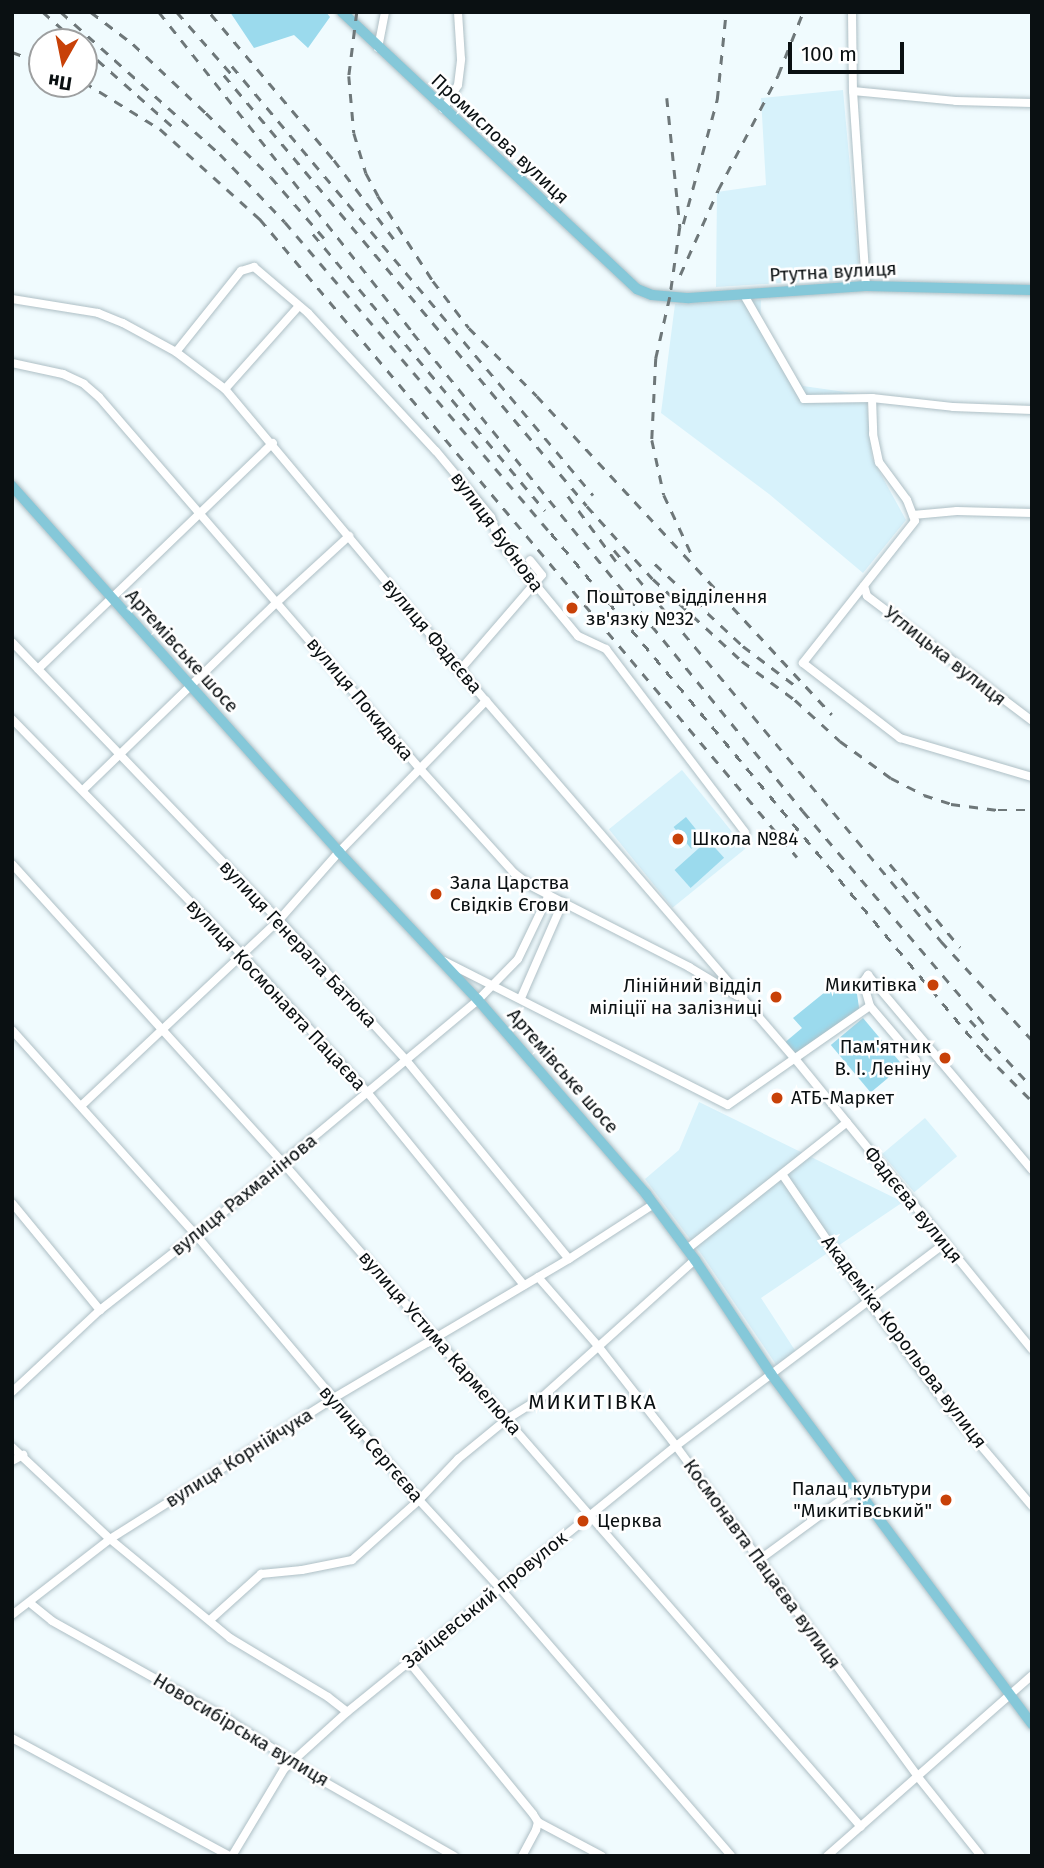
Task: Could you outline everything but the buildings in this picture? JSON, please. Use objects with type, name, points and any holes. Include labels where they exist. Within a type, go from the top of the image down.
[{"type":"main road","name":"Промислова вулиця","points":[[342,12],[624,281],[637,289]]},
{"type":"main road","name":"Ртутна вулиця","points":[[637,289],[670,297],[744,295],[866,286],[1032,290]]},
{"type":"main road","name":"Артемівське шосе","points":[[12,486],[339,852],[478,1000],[654,1204],[771,1374],[1032,1724]]},
{"type":"street","points":[[378,48],[385,12]]},
{"type":"street","points":[[443,109],[458,85],[461,59],[458,12]]},
{"type":"street","points":[[852,12],[853,91],[866,286]]},
{"type":"street","points":[[853,91],[957,101],[1032,103]]},
{"type":"street","name":"вулиця Бубнова","points":[[176,352],[241,271],[254,267],[299,306],[436,451],[491,517],[498,539],[533,584],[578,636],[606,649],[745,832]]},
{"type":"street","points":[[744,295],[804,399],[872,398],[953,407],[1032,410]]},
{"type":"street","name":"вулиця Фадєєва","points":[[12,299],[98,313],[176,352],[225,389],[273,443],[486,701],[796,1060]]},
{"type":"street","points":[[225,389],[299,306]]},
{"type":"street","name":"вулиця Покидька","points":[[12,363],[63,374],[84,384],[202,514],[421,770],[514,873],[549,895],[689,967],[743,1000]]},
{"type":"street","points":[[872,398],[873,434],[879,462],[907,500],[914,518]]},
{"type":"street","points":[[38,669],[273,443]]},
{"type":"street","points":[[1032,513],[957,510],[914,518],[803,663],[900,738],[1032,777]]},
{"type":"street","points":[[83,790],[277,602],[349,537]]},
{"type":"street","points":[[460,670],[542,575],[530,560]]},
{"type":"street","name":"Углицька вулиця","points":[[864,586],[867,596],[1032,721]]},
{"type":"street","name":"вулиця Генерала Батюка","points":[[12,642],[279,920],[407,1060],[569,1259]]},
{"type":"street","points":[[82,1105],[279,920],[339,852],[486,701]]},
{"type":"street","name":"вулиця Космонавта Пацаєва","points":[[12,719],[242,955],[367,1092],[524,1285]]},
{"type":"street","name":"вулиця Устима Кармелюка","points":[[12,864],[164,1028],[861,1827]]},
{"type":"street","name":"вулиця Рахманінова","points":[[12,1392],[100,1310],[196,1235],[478,1000],[518,959],[549,895]]},
{"type":"street","points":[[521,998],[563,902]]},
{"type":"street","points":[[439,959],[494,984],[728,1105],[870,1006]]},
{"type":"street","points":[[916,1060],[870,1006],[863,982],[868,975],[1032,1170]]},
{"type":"street","name":"вулиця Сергєєва","points":[[12,1030],[196,1235],[419,1500],[500,1588],[731,1856]]},
{"type":"street","name":"Фадєєва вулиця","points":[[796,1060],[1032,1349]]},
{"type":"street","points":[[687,1249],[846,1122]]},
{"type":"street","name":"Академіка Корольова вулиця","points":[[782,1174],[870,1303],[954,1414],[1032,1506]]},
{"type":"street","points":[[12,1203],[100,1310]]},
{"type":"street","name":"вулиця Корнійчука","points":[[12,1615],[110,1539],[433,1336],[569,1259],[654,1204]]},
{"type":"street","name":"Зайцевський провулок","points":[[230,1856],[275,1780],[292,1761],[347,1712],[676,1446],[870,1303],[944,1244]]},
{"type":"street","points":[[210,1620],[261,1574],[302,1570],[352,1560],[419,1500],[457,1459],[507,1419],[541,1398],[695,1260]]},
{"type":"street","name":"Космонавта Пацаєва вулиця","points":[[538,1277],[598,1346],[676,1446],[919,1777],[981,1856]]},
{"type":"street","points":[[12,1447],[110,1539],[241,1646],[328,1697],[347,1712]]},
{"type":"street","points":[[12,1461],[23,1455]]},
{"type":"street","points":[[759,1560],[856,1489]]},
{"type":"street","name":"Новосибірська вулиця","points":[[30,1603],[52,1621],[229,1720],[292,1761],[454,1856]]},
{"type":"street","points":[[409,1662],[538,1822],[602,1856]]},
{"type":"street","points":[[827,1856],[1032,1675]]},
{"type":"street","points":[[12,1738],[230,1856]]},
{"type":"street","points":[[522,1856],[538,1822]]},
{"type":"shaded area","points":[[230,12],[326,12],[330,17],[308,48],[294,35],[254,48]]},
{"type":"shaded area","points":[[843,90],[860,278],[716,287],[717,192],[766,185],[761,98]]},
{"type":"shaded area","points":[[761,300],[760,331],[803,386],[866,395],[872,458],[906,520],[863,573],[769,494],[661,413],[675,304]]},
{"type":"shaded area","name":"Школа №84","points":[[682,770],[746,848],[673,908],[609,829]]},
{"type":"shaded area","points":[[686,817],[704,839],[691,849],[674,827]]},
{"type":"shaded area","points":[[708,840],[724,858],[691,888],[675,870]]},
{"type":"shaded area","points":[[847,983],[857,994],[860,1014],[796,1060],[783,1044],[802,1028],[793,1018],[830,988],[836,993]]},
{"type":"shaded area","points":[[863,1018],[903,1065],[871,1092],[831,1045]]},
{"type":"shaded area","points":[[699,1102],[903,1202],[761,1298],[798,1355],[779,1369],[702,1255],[645,1179],[679,1150]]},
{"type":"shaded area","points":[[925,1118],[957,1156],[914,1192],[882,1154]]},
{"type":"railway","points":[[43,12],[61,28]]},
{"type":"railway","points":[[61,12],[220,154],[285,222],[551,533],[985,1054],[1032,1101]]},
{"type":"railway","points":[[91,12],[133,44],[206,113],[271,177],[324,238]]},
{"type":"railway","points":[[159,12],[413,333],[803,811],[984,1024]]},
{"type":"railway","points":[[177,12],[235,78]]},
{"type":"railway","points":[[357,12],[349,76],[354,133],[366,173],[378,196],[433,281],[469,328],[537,396],[832,715]]},
{"type":"railway","points":[[683,224],[717,100],[726,12]]},
{"type":"railway","points":[[680,275],[718,190],[778,75],[803,12]]},
{"type":"railway","points":[[211,14],[334,160],[394,239]]},
{"type":"railway","points":[[12,52],[28,58]]},
{"type":"railway","points":[[98,60],[173,127]]},
{"type":"railway","points":[[232,66],[593,495]]},
{"type":"railway","points":[[224,75],[587,506],[653,579],[742,661],[795,700],[840,741],[891,778],[924,795],[951,804],[998,810],[1032,810]]},
{"type":"railway","points":[[98,91],[160,129],[260,219],[797,857]]},
{"type":"railway","points":[[667,98],[680,227],[670,297],[656,358],[652,440],[664,495],[691,553]]},
{"type":"railway","points":[[313,234],[545,510]]},
{"type":"railway","points":[[568,496],[616,561]]},
{"type":"railway","points":[[614,550],[941,941],[1032,1040]]},
{"type":"railway","points":[[655,564],[743,646],[797,687]]},
{"type":"railway","points":[[890,864],[960,947]]},
{"type":"railway","points":[[970,1020],[1032,1087]]},
{"type":"place","name":"Поштове відділення зв'язку №32","points":[[572,608]]},
{"type":"place","name":"Школа №84","points":[[678,839]]},
{"type":"place","name":"Зала Царства Свідків Єгови","points":[[436,894]]},
{"type":"place","name":"Микитівка","points":[[933,985]]},
{"type":"place","name":"Лінійний відділ міліції на залізниці","points":[[776,997]]},
{"type":"place","name":"Пам'ятник В. І. Леніну","points":[[945,1058]]},
{"type":"place","name":"АТБ-Маркет","points":[[777,1098]]},
{"type":"place","name":"Палац культури \"Микитівський\"","points":[[946,1500]]},
{"type":"place","name":"Церква","points":[[583,1521]]},
{"type":"district","name":"МИКИТІВКА","points":[[593,1402]]}]
